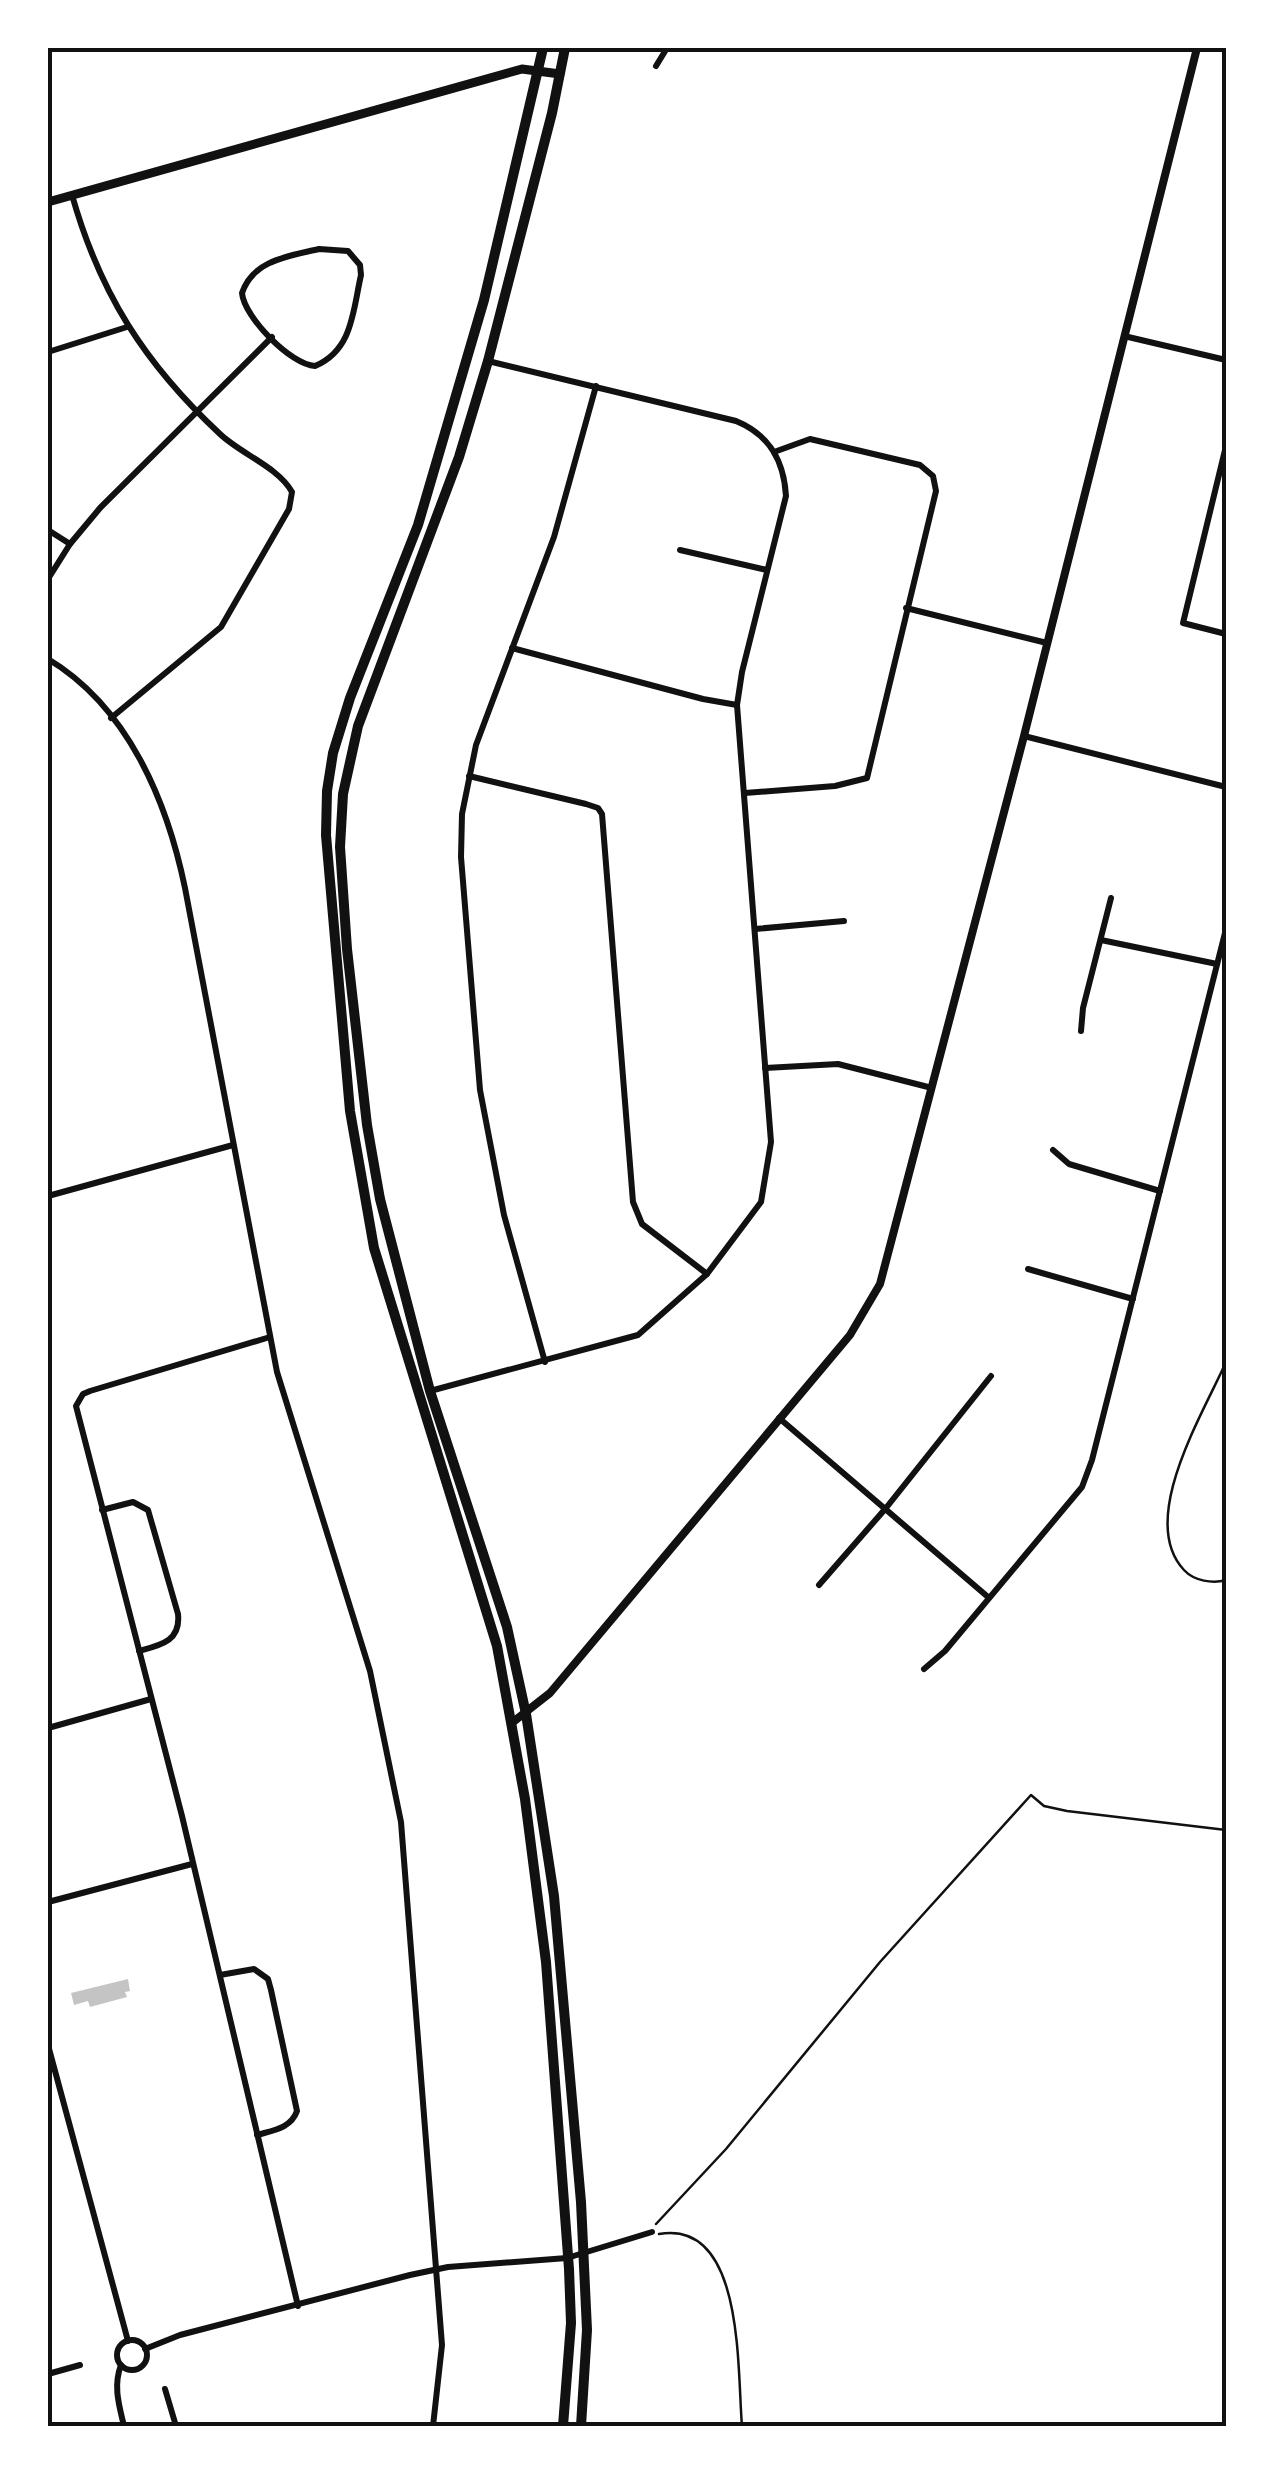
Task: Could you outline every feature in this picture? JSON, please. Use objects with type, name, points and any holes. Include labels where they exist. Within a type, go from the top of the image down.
[{"type":"highway","points":[[543,48],[484,300],[418,524],[341,724],[327,791],[326,834],[350,1110],[371,1233],[412,1380],[486,1608],[513,1722],[546,1962],[571,2322],[563,2426]]},
{"type":"highway","points":[[565,48],[488,361],[441,510],[358,726],[343,794],[340,847],[367,1125],[392,1254],[430,1390],[507,1626],[526,1714],[557,1924],[584,2254],[587,2330],[581,2426]]},
{"type":"main road","points":[[48,202],[522,70],[560,74]]},
{"type":"street","points":[[656,66],[667,48]]},
{"type":"street","points":[[513,1722],[550,1692],[850,1336],[880,1284],[1024,736],[1197,48]]},
{"type":"street","points":[[72,195],[92,256],[127,328],[159,371],[197,411],[223,436],[287,484],[292,501],[221,626],[111,718]]},
{"type":"street","points":[[319,249],[340,249],[356,256],[360,274],[349,333],[339,349],[322,364],[306,366],[272,338],[244,307],[242,294],[249,280],[270,261],[319,249]]},
{"type":"street","points":[[48,352],[127,328]]},
{"type":"street","points":[[1124,336],[1226,360]]},
{"type":"street","points":[[48,579],[100,508],[272,338]]},
{"type":"street","points":[[430,1390],[638,1335],[707,1274],[760,1202],[771,1142],[738,704],[740,680],[786,496],[783,469],[756,431],[736,421],[488,361]]},
{"type":"street","points":[[545,1362],[504,1214],[480,1090],[461,857],[462,814],[484,719],[554,536],[596,386]]},
{"type":"street","points":[[745,793],[835,786],[867,778],[936,491],[929,470],[920,465],[817,440],[799,441],[774,452]]},
{"type":"street","points":[[1226,446],[1183,623],[1226,634]]},
{"type":"street","points":[[48,530],[70,544]]},
{"type":"street","points":[[680,550],[767,570]]},
{"type":"street","points":[[906,608],[1047,643]]},
{"type":"street","points":[[512,648],[703,699],[738,704]]},
{"type":"street","points":[[48,659],[76,680],[111,718],[144,766],[169,821],[284,1401],[370,1671],[402,1822],[442,2367],[433,2426]]},
{"type":"street","points":[[1024,736],[1226,787]]},
{"type":"street","points":[[469,776],[586,804],[602,814],[632,1202],[642,1224],[707,1274]]},
{"type":"street","points":[[1081,1032],[1082,1008],[1111,898]]},
{"type":"street","points":[[756,929],[844,921]]},
{"type":"street","points":[[924,1669],[944,1651],[1082,1487],[1226,929]]},
{"type":"street","points":[[1100,940],[1218,964]]},
{"type":"street","points":[[765,1068],[838,1064],[933,1088]]},
{"type":"street","points":[[48,1196],[233,1144]]},
{"type":"street","points":[[1053,1150],[1069,1164],[1160,1191]]},
{"type":"street","points":[[1028,1270],[1133,1299]]},
{"type":"street","points":[[270,1336],[83,1394],[76,1406],[152,1699],[298,2306]]},
{"type":"street","points":[[818,1585],[886,1508],[991,1376]]},
{"type":"street","points":[[780,1418],[988,1597]]},
{"type":"street","points":[[102,1510],[132,1502],[148,1510],[168,1578],[179,1622],[176,1634],[167,1642],[139,1651]]},
{"type":"street","points":[[48,1728],[152,1699]]},
{"type":"street","points":[[48,1902],[192,1864]]},
{"type":"street","points":[[220,1975],[254,1969],[268,1979],[271,1990],[297,2111],[286,2126],[257,2135]]},
{"type":"street","points":[[48,2045],[128,2341]]},
{"type":"street","points":[[145,2349],[180,2335],[437,2270],[567,2258],[652,2232]]},
{"type":"street","points":[[121,2365],[133,2370],[142,2366],[146,2358],[145,2349],[138,2342],[128,2341]]},
{"type":"street","points":[[124,2426],[117,2389],[121,2365],[118,2351],[128,2341]]},
{"type":"street","points":[[48,2374],[80,2365]]},
{"type":"street","points":[[166,2389],[176,2426]]},
{"type":"path","points":[[1226,1362],[1168,1497],[1170,1554],[1188,1575],[1216,1584],[1226,1580]]},
{"type":"path","points":[[652,2232],[880,1962],[1031,1795],[1044,1806],[1066,1810],[1226,1830]]},
{"type":"path","points":[[652,2232],[693,2235],[709,2249],[725,2278],[732,2309],[742,2426]]},
{"type":"building","points":[[128,1979],[127,1997],[90,2007],[88,2001],[74,2005],[71,1993]]}]
